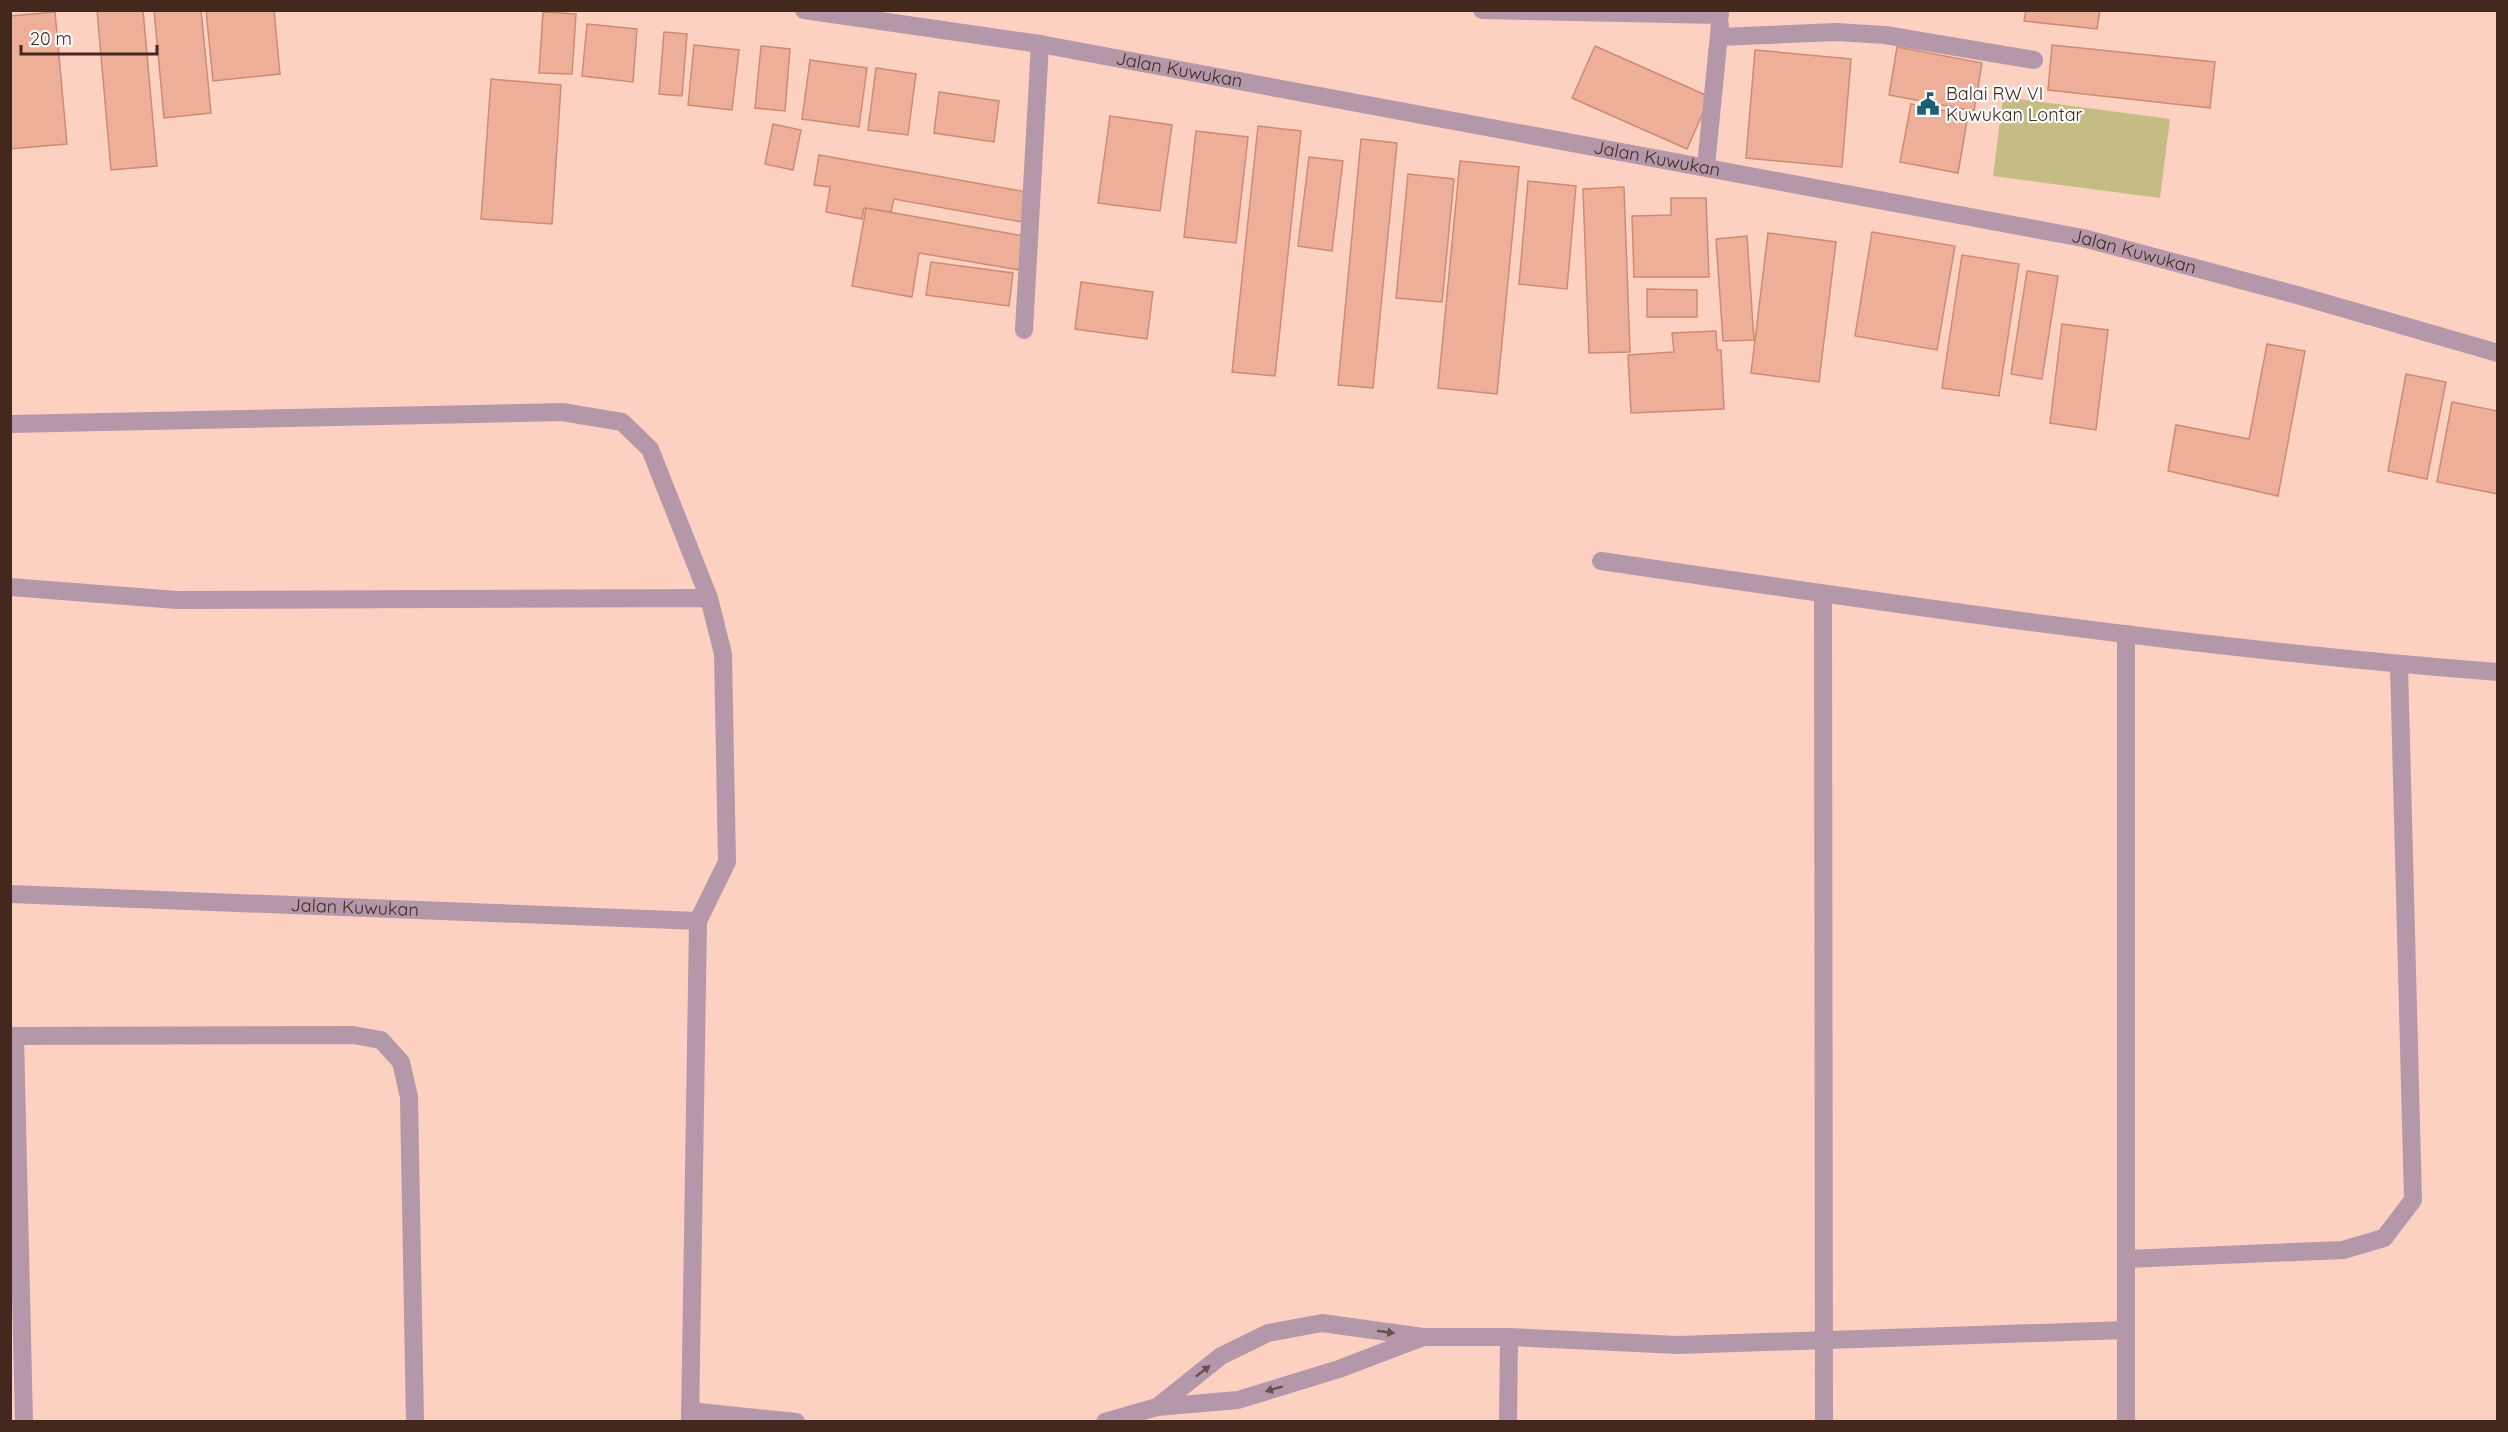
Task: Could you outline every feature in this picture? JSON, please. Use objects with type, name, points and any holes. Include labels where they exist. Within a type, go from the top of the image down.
[{"type":"street","name":"Jalan Kuwukan","points":[[804,10],[1040,44],[1706,166],[2083,238],[2297,295],[2498,353]]},
{"type":"street","points":[[1482,10],[1720,13],[1706,166]]},
{"type":"street","points":[[1719,37],[1836,32],[1885,35],[2034,60]]},
{"type":"street","points":[[1023,330],[1040,44]]},
{"type":"street","points":[[10,424],[562,412],[622,422],[650,448],[709,598],[723,654],[727,862],[698,921],[690,1416],[796,1422]]},
{"type":"street","points":[[1601,561],[1823,594],[2126,634],[2399,665],[2498,672]]},
{"type":"street","points":[[10,587],[177,600],[709,598]]},
{"type":"street","points":[[1823,594],[1824,1422]]},
{"type":"street","points":[[2126,634],[2127,1422]]},
{"type":"street","points":[[2127,1259],[2343,1250],[2384,1238],[2413,1200],[2399,665]]},
{"type":"street","name":"Jalan Kuwukan","points":[[10,894],[698,921]]},
{"type":"street","points":[[24,1422],[13,1036],[353,1035],[381,1040],[400,1062],[409,1097],[415,1422]]},
{"type":"street","points":[[1157,1407],[1221,1356],[1269,1333],[1323,1323],[1423,1337],[1509,1337],[1678,1345],[2126,1330]]},
{"type":"street","points":[[1105,1422],[1157,1407],[1238,1400],[1339,1369],[1423,1337]]},
{"type":"street","points":[[1508,1422],[1509,1337]]},
{"type":"shaded area","points":[[2003,97],[2170,119],[2160,198],[1993,176]]},
{"type":"building","points":[[97,10],[143,10],[157,166],[111,170]]},
{"type":"building","points":[[154,10],[201,10],[211,113],[164,118]]},
{"type":"building","points":[[206,10],[274,10],[280,74],[213,81]]},
{"type":"building","points":[[2026,10],[2100,10],[2097,29],[2024,21]]},
{"type":"building","points":[[55,12],[67,144],[10,149],[10,16]]},
{"type":"building","points":[[543,12],[576,14],[572,74],[539,73]]},
{"type":"building","points":[[587,24],[637,29],[633,82],[582,76]]},
{"type":"building","points":[[664,32],[687,34],[682,96],[659,94]]},
{"type":"building","points":[[694,45],[739,50],[732,110],[688,105]]},
{"type":"building","points":[[2052,45],[2215,62],[2210,108],[2048,90]]},
{"type":"building","points":[[761,46],[790,49],[785,111],[755,108]]},
{"type":"building","points":[[1595,46],[1710,97],[1687,149],[1572,98]]},
{"type":"building","points":[[1897,47],[1982,63],[1974,111],[1889,95]]},
{"type":"building","points":[[1755,50],[1851,59],[1842,167],[1746,158]]},
{"type":"building","points":[[810,60],[867,68],[859,127],[802,119]]},
{"type":"building","points":[[876,68],[916,74],[908,135],[868,130]]},
{"type":"building","points":[[491,79],[561,85],[552,224],[481,219]]},
{"type":"building","points":[[939,92],[999,101],[994,142],[934,133]]},
{"type":"building","points":[[1911,104],[1968,115],[1958,173],[1900,162]]},
{"type":"building","points":[[1110,116],[1172,125],[1160,211],[1098,203]]},
{"type":"building","points":[[773,124],[801,130],[793,170],[765,164]]},
{"type":"building","points":[[1258,126],[1301,131],[1275,376],[1232,372]]},
{"type":"building","points":[[1196,131],[1248,137],[1236,243],[1184,237]]},
{"type":"building","points":[[1361,139],[1397,143],[1373,388],[1338,385]]},
{"type":"building","points":[[819,155],[1027,192],[1022,222],[894,199],[891,212],[864,208],[862,219],[826,212],[830,187],[814,185]]},
{"type":"building","points":[[1309,157],[1343,161],[1332,251],[1298,246]]},
{"type":"building","points":[[1460,161],[1519,167],[1497,394],[1438,388]]},
{"type":"building","points":[[1408,174],[1454,179],[1442,302],[1396,298]]},
{"type":"building","points":[[1528,181],[1576,186],[1567,289],[1519,284]]},
{"type":"building","points":[[1624,187],[1630,352],[1589,353],[1583,189]]},
{"type":"building","points":[[1671,198],[1706,198],[1709,277],[1634,277],[1632,216],[1671,215]]},
{"type":"building","points":[[866,208],[1024,236],[1020,270],[919,253],[912,297],[852,286]]},
{"type":"building","points":[[1872,232],[1955,246],[1937,350],[1855,336]]},
{"type":"building","points":[[1768,233],[1836,242],[1819,382],[1751,373]]},
{"type":"building","points":[[1747,236],[1754,340],[1723,341],[1716,239]]},
{"type":"building","points":[[1962,255],[2019,264],[1999,396],[1942,388]]},
{"type":"building","points":[[931,262],[1013,273],[1009,306],[926,295]]},
{"type":"building","points":[[2027,271],[2058,276],[2042,379],[2011,374]]},
{"type":"building","points":[[1081,282],[1153,292],[1147,339],[1075,329]]},
{"type":"building","points":[[1647,289],[1697,290],[1697,317],[1647,317]]},
{"type":"building","points":[[2062,324],[2108,330],[2096,430],[2050,423]]},
{"type":"building","points":[[1716,331],[1717,350],[1721,350],[1724,409],[1631,413],[1628,355],[1674,352],[1672,333]]},
{"type":"building","points":[[2267,344],[2305,351],[2278,496],[2168,471],[2176,425],[2249,439]]},
{"type":"building","points":[[2406,374],[2446,382],[2427,479],[2388,471]]},
{"type":"building","points":[[2452,402],[2498,411],[2498,494],[2437,482]]},
{"type":"place","name":"Balai RW VI Kuwukan Lontar","points":[[1928,104]]}]
